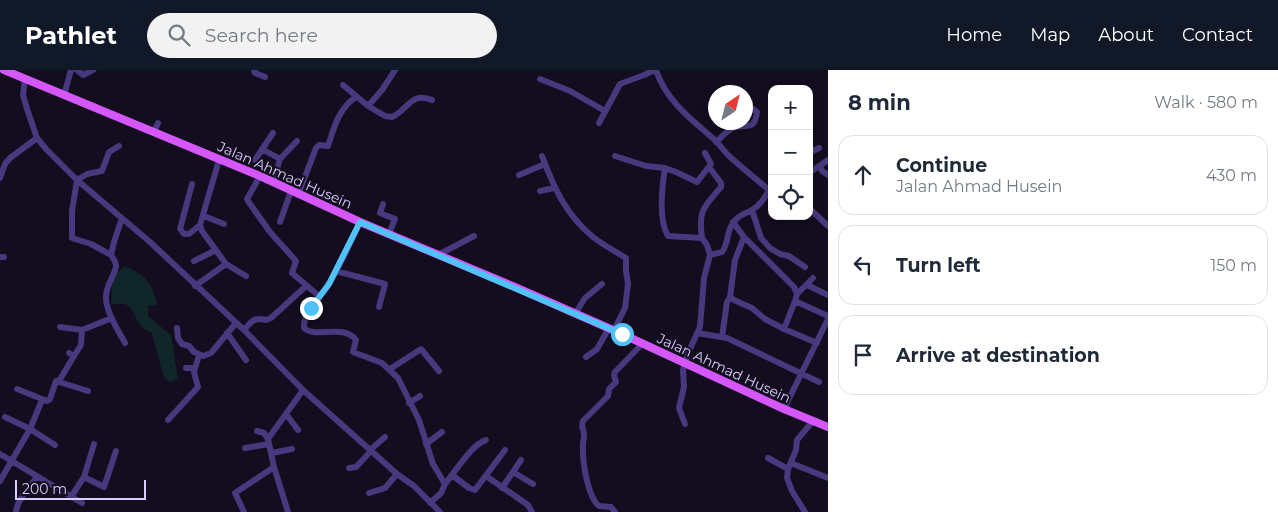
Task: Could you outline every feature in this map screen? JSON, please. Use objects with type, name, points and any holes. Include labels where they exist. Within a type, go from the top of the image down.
[{"type":"main road","name":"Jalan Ahmad Husein","points":[[4,70],[260,176],[360,222],[611,329],[784,410],[828,427]]},
{"type":"street","points":[[64,96],[71,70]]},
{"type":"street","points":[[77,70],[83,75],[93,70]]},
{"type":"street","points":[[254,70],[255,73],[266,77]]},
{"type":"street","points":[[368,106],[396,70]]},
{"type":"street","points":[[599,123],[620,84],[655,70],[667,93],[685,114],[740,166],[768,187]]},
{"type":"street","points":[[24,78],[23,94],[26,109],[37,138],[46,149],[77,180],[122,218],[244,330],[303,390],[397,474],[414,486],[440,512]]},
{"type":"street","points":[[540,80],[570,91],[605,111]]},
{"type":"street","points":[[343,84],[368,106],[392,118],[417,97],[432,100]]},
{"type":"street","points":[[280,222],[316,148],[318,145],[328,146],[338,118],[347,103],[356,97]]},
{"type":"street","points":[[753,109],[757,112],[753,125]]},
{"type":"street","points":[[154,132],[158,123]]},
{"type":"street","points":[[716,142],[730,130]]},
{"type":"street","points":[[255,160],[273,134]]},
{"type":"street","points":[[0,178],[3,163],[37,138]]},
{"type":"street","points":[[273,182],[280,159],[297,141]]},
{"type":"street","points":[[119,146],[109,152],[102,171],[87,174],[77,180],[72,206],[72,238],[91,244],[111,255],[116,265],[105,297],[112,318],[125,343]]},
{"type":"street","points":[[813,151],[820,148]]},
{"type":"street","points":[[262,150],[280,159]]},
{"type":"street","points":[[616,156],[646,166],[665,168],[697,182],[711,163],[705,153]]},
{"type":"street","points":[[542,156],[554,188],[581,226],[594,238],[626,258],[628,284],[625,308],[597,349],[586,358]]},
{"type":"street","points":[[192,184],[180,229],[184,234],[189,234],[200,225],[219,160]]},
{"type":"street","points":[[813,170],[828,160]]},
{"type":"street","points":[[519,175],[545,164]]},
{"type":"street","points":[[820,166],[822,171],[828,175]]},
{"type":"street","points":[[686,424],[679,408],[684,387],[684,363],[700,327],[704,278],[710,255],[707,245],[702,238],[701,218],[703,209],[721,187],[721,183],[709,167]]},
{"type":"street","points":[[665,168],[661,199],[665,231],[668,236],[702,238]]},
{"type":"street","points":[[260,176],[248,196],[248,201],[270,232],[295,259],[296,263],[292,273],[319,296]]},
{"type":"street","points":[[540,191],[554,188]]},
{"type":"street","points":[[710,255],[722,252],[729,228],[733,222],[764,200],[768,192]]},
{"type":"street","points":[[382,204],[380,213],[395,219],[389,234]]},
{"type":"street","points":[[752,210],[761,238],[770,248],[780,254],[789,256],[805,267]]},
{"type":"street","points":[[813,212],[828,226]]},
{"type":"street","points":[[204,216],[224,224]]},
{"type":"street","points":[[111,255],[122,218]]},
{"type":"street","points":[[360,222],[329,284],[305,319],[304,330],[310,332],[333,331],[351,336],[356,340],[353,352],[378,361],[390,369],[398,378],[419,420],[433,464],[445,484]]},
{"type":"street","points":[[733,222],[744,237],[787,278],[797,294]]},
{"type":"street","points":[[200,225],[202,231],[226,264],[246,276]]},
{"type":"street","points":[[438,255],[474,236]]},
{"type":"street","points":[[722,337],[735,260],[744,237]]},
{"type":"street","points":[[194,261],[216,250]]},
{"type":"street","points":[[195,286],[226,264]]},
{"type":"street","points":[[336,271],[385,284],[379,307]]},
{"type":"street","points":[[784,329],[797,294],[813,278]]},
{"type":"street","points":[[575,314],[584,298],[602,284]]},
{"type":"street","points":[[807,285],[828,295]]},
{"type":"street","points":[[244,330],[254,319],[266,320],[271,318],[306,286]]},
{"type":"street","points":[[730,297],[752,308],[765,319],[817,343]]},
{"type":"street","points":[[784,410],[828,318],[795,301]]},
{"type":"street","points":[[60,327],[82,330],[112,318]]},
{"type":"street","points":[[177,328],[178,338],[182,344],[190,346],[199,355],[208,355],[236,323]]},
{"type":"street","points":[[17,389],[42,400],[47,401],[50,399],[54,384],[59,381],[71,355],[81,345],[82,330]]},
{"type":"street","points":[[227,333],[246,360]]},
{"type":"street","points":[[697,333],[722,337],[744,344],[819,382]]},
{"type":"street","points":[[615,512],[611,507],[599,506],[593,497],[583,454],[583,441],[585,437],[582,425],[583,421],[608,396],[609,389],[616,382],[614,373],[642,344]]},
{"type":"street","points":[[390,369],[422,349],[439,371]]},
{"type":"street","points":[[168,420],[198,387],[194,372],[199,355]]},
{"type":"street","points":[[186,368],[195,368]]},
{"type":"street","points":[[59,381],[88,391]]},
{"type":"street","points":[[245,448],[268,441],[303,390]]},
{"type":"street","points":[[409,403],[420,396]]},
{"type":"street","points":[[0,481],[30,429],[42,400]]},
{"type":"street","points":[[286,414],[298,430]]},
{"type":"street","points":[[5,417],[55,444]]},
{"type":"street","points":[[805,512],[787,478],[789,466],[796,450],[796,440],[813,421]]},
{"type":"street","points":[[256,431],[264,433],[268,441],[288,512]]},
{"type":"street","points":[[426,444],[442,432]]},
{"type":"street","points":[[349,468],[356,467],[385,437]]},
{"type":"street","points":[[430,503],[441,493],[445,484],[481,441],[486,440]]},
{"type":"street","points":[[71,497],[84,477],[94,444]]},
{"type":"street","points":[[272,453],[292,449]]},
{"type":"street","points":[[452,475],[473,490],[505,450]]},
{"type":"street","points":[[84,477],[104,487],[116,451]]},
{"type":"street","points":[[0,454],[82,503]]},
{"type":"street","points":[[768,458],[828,478]]},
{"type":"street","points":[[502,488],[521,460]]},
{"type":"street","points":[[244,512],[235,493],[274,467]]},
{"type":"street","points":[[513,472],[533,484]]},
{"type":"street","points":[[369,493],[385,488],[392,483],[397,474]]},
{"type":"street","points":[[486,476],[528,505],[532,512]]},
{"type":"street","points":[[16,512],[20,501],[37,477]]},
{"type":"green space","points":[[125,266],[143,276],[151,286],[157,305],[148,306],[148,316],[171,335],[178,379],[171,382],[166,380],[152,333],[141,326],[128,305],[111,305],[114,279]]},
{"type":"waterway","points":[[0,491],[10,491],[15,503]]},
{"type":"route","points":[[311,308],[329,284],[360,222],[622,334]]}]
